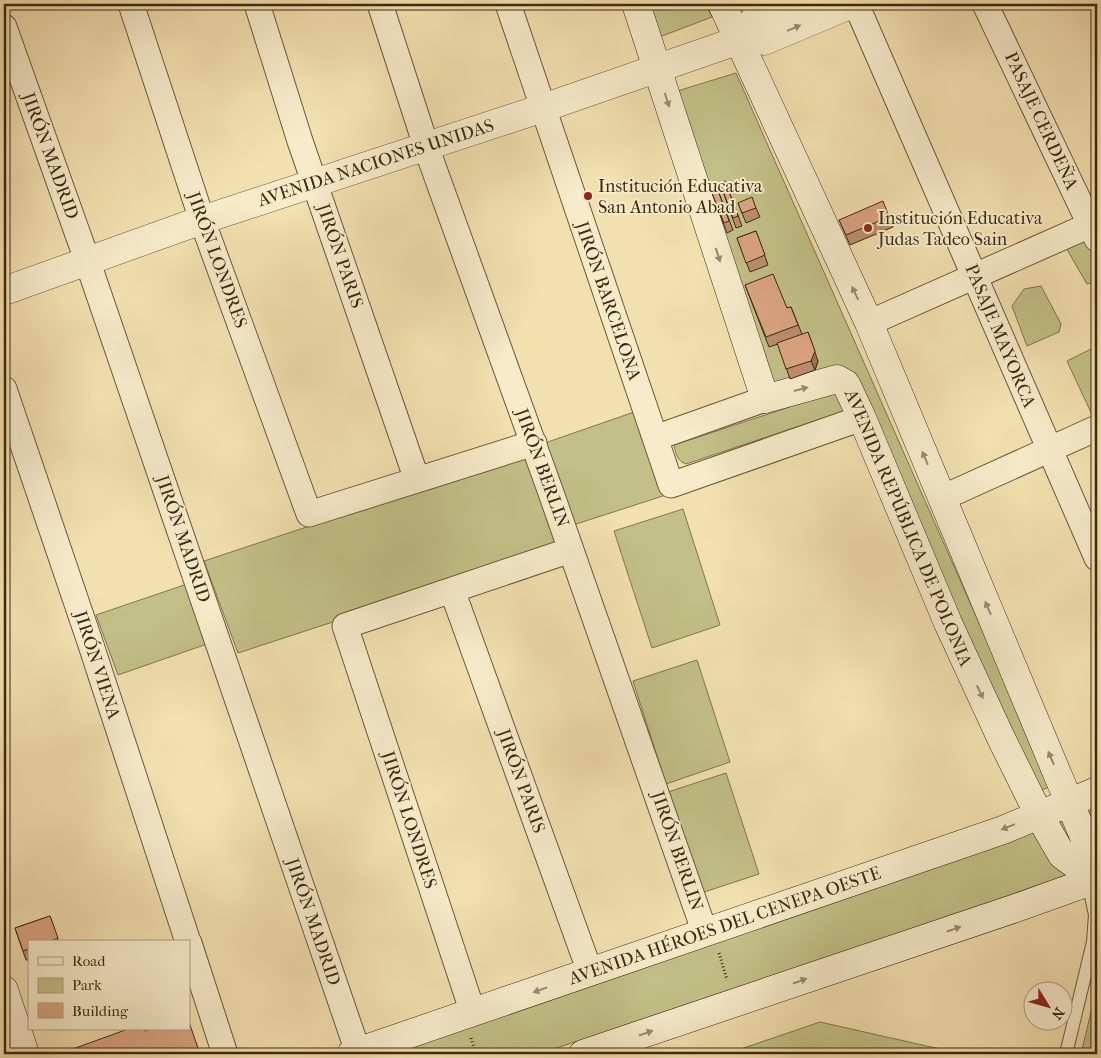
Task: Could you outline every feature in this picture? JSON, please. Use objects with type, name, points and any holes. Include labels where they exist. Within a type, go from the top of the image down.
[{"type":"main road","points":[[636,4],[765,399]]},
{"type":"main road","points":[[583,1054],[1016,908],[1090,877],[1085,839],[869,323],[743,39],[722,4]]},
{"type":"main road","points":[[743,39],[754,20],[791,4]]},
{"type":"main road","name":"AVENIDA NACIONES UNIDAS","points":[[4,291],[202,220],[427,147],[657,70],[743,39],[764,41],[852,4]]},
{"type":"main road","name":"AVENIDA REPÚBLICA DE POLONIA","points":[[765,399],[837,379],[846,384],[948,623],[1001,738],[1062,855],[1090,877]]},
{"type":"main road","name":"AVENIDA HÉROES DEL CENEPA OESTE","points":[[354,1053],[1003,830],[1097,791]]},
{"type":"main road","points":[[4,990],[25,1054]]},
{"type":"street","name":"JIRÓN LONDRES","points":[[131,4],[202,220],[309,514],[417,480]]},
{"type":"street","name":"JIRÓN PARIS","points":[[257,4],[315,183],[417,480]]},
{"type":"street","name":"JIRÓN BERLIN","points":[[380,4],[427,147],[709,932]]},
{"type":"street","name":"JIRÓN BARCELONA","points":[[508,4],[671,485],[862,418]]},
{"type":"street","name":"PASAJE MAYORCA","points":[[856,4],[1097,558]]},
{"type":"street","name":"PASAJE CERDEÑA","points":[[985,4],[1094,232]]},
{"type":"street","name":"JIRÓN MADRID","points":[[4,26],[87,260],[354,1053]]},
{"type":"street","points":[[869,323],[975,276],[1094,232]]},
{"type":"street","name":"JIRÓN VIENA","points":[[4,390],[87,633],[187,940]]},
{"type":"street","points":[[655,438],[765,399]]},
{"type":"street","points":[[942,498],[1097,428]]},
{"type":"street","points":[[417,480],[534,443]]},
{"type":"street","points":[[452,590],[571,550]]},
{"type":"street","name":"JIRÓN LONDRES","points":[[452,590],[345,626],[473,1013]]},
{"type":"street","name":"JIRÓN PARIS","points":[[452,590],[590,972]]},
{"type":"street","name":"JIRÓN VIENA","points":[[190,949],[225,1054]]},
{"type":"lane","points":[[1066,1054],[1093,942],[1096,915],[1090,877]]},
{"type":"path","points":[[709,932],[734,1003]]},
{"type":"green space","points":[[646,4],[706,4],[712,17],[657,38]]},
{"type":"green space","points":[[736,73],[1051,786],[1035,793],[844,371],[782,388],[769,382],[674,92]]},
{"type":"green space","points":[[1092,239],[1097,256],[1097,281],[1087,284],[1065,246]]},
{"type":"green space","points":[[1041,286],[1061,324],[1059,332],[1027,346],[1012,306],[1024,289]]},
{"type":"green space","points":[[1097,346],[1097,418],[1094,419],[1067,361]]},
{"type":"green space","points":[[835,392],[847,410],[686,464],[676,454],[674,445]]},
{"type":"green space","points":[[637,411],[666,495],[570,526],[542,444]]},
{"type":"green space","points":[[527,454],[559,548],[238,653],[204,561]]},
{"type":"green space","points":[[683,509],[720,625],[652,648],[614,531]]},
{"type":"green space","points":[[190,583],[210,643],[118,675],[96,615]]},
{"type":"green space","points":[[697,660],[730,762],[666,784],[633,681]]},
{"type":"green space","points":[[726,773],[759,874],[698,894],[665,793]]},
{"type":"green space","points":[[1097,804],[1097,854],[1087,814]]},
{"type":"green space","points":[[1061,821],[1068,826],[1078,872],[539,1054],[370,1054]]},
{"type":"green space","points":[[1097,987],[1097,1054],[1081,1054]]},
{"type":"green space","points":[[820,1022],[962,1054],[726,1054]]},
{"type":"building","points":[[725,181],[738,216],[733,218],[720,183]]},
{"type":"building","points":[[716,185],[729,221],[724,223],[710,188]]},
{"type":"building","points":[[752,197],[756,208],[742,213],[738,203]]},
{"type":"building","points":[[883,201],[889,217],[846,235],[839,220]]},
{"type":"building","points":[[756,231],[765,255],[746,263],[737,238]]},
{"type":"building","points":[[773,274],[787,308],[791,307],[798,325],[766,337],[745,285]]},
{"type":"building","points":[[808,332],[815,351],[811,361],[786,369],[777,343]]},
{"type":"building","points":[[50,916],[58,938],[53,940],[28,940],[28,949],[23,951],[15,928]]},
{"type":"building","points":[[190,1025],[200,1054],[59,1054],[125,1030],[190,1030]]},
{"type":"place","name":"Institución Educativa San Antonio Abad","points":[[588,196]]},
{"type":"place","name":"Institución Educativa Judas Tadeo Sain","points":[[868,228]]}]
